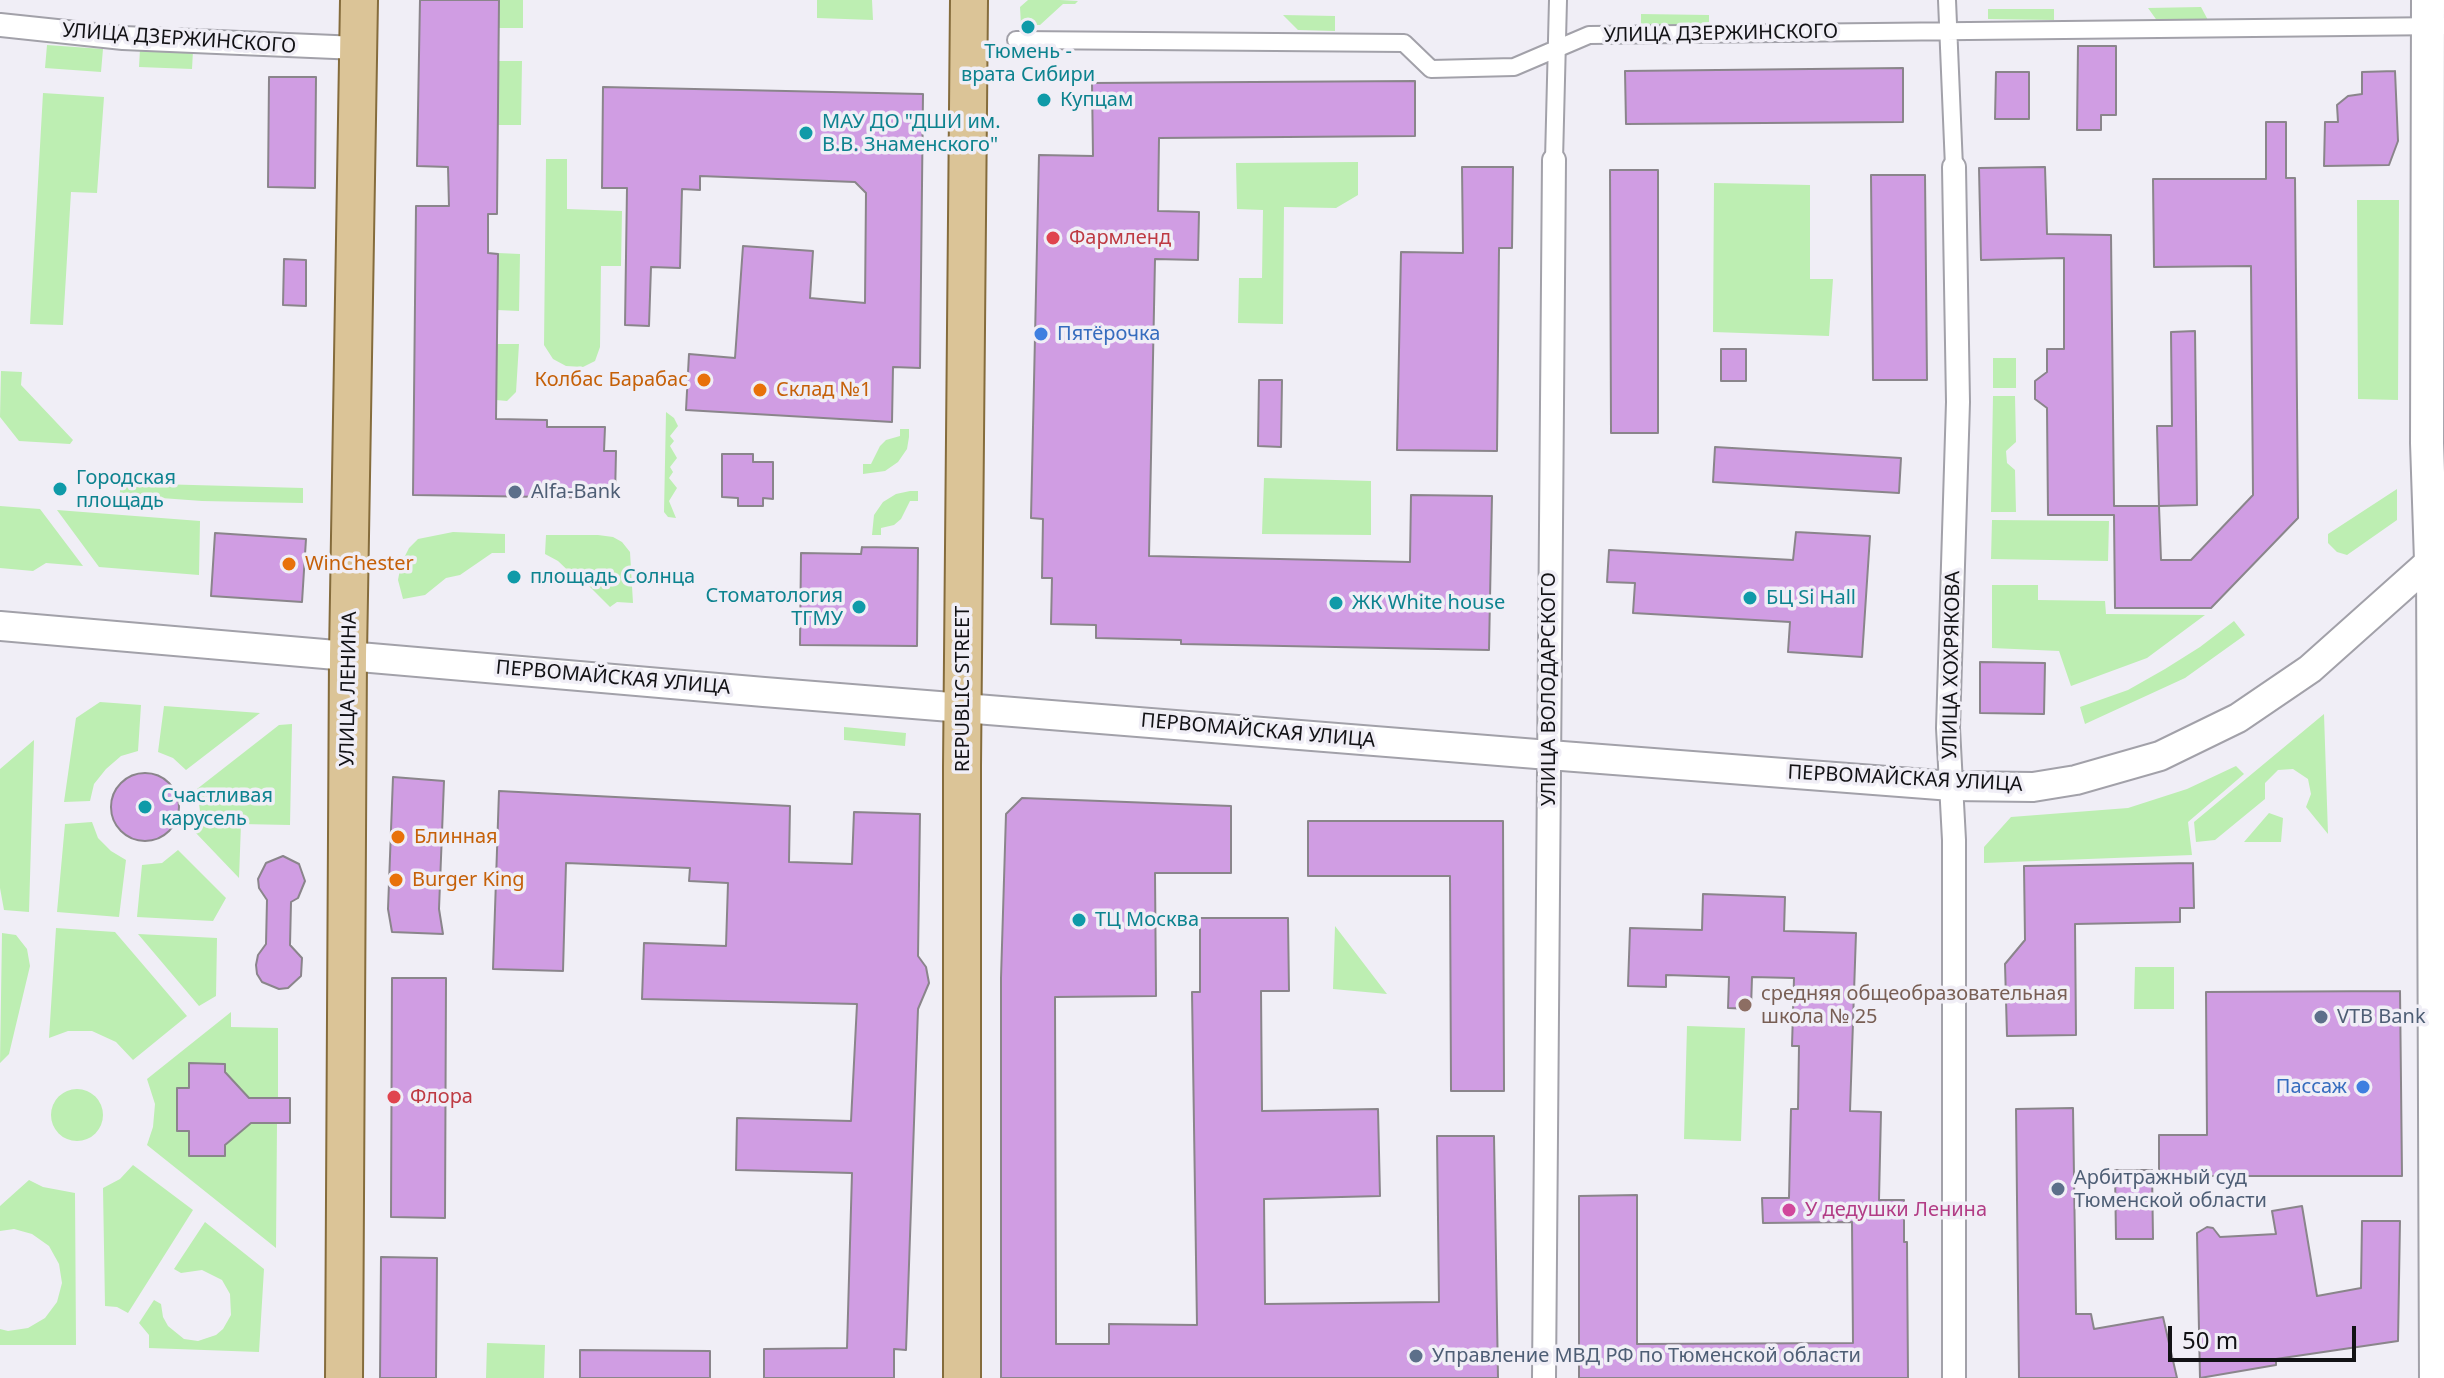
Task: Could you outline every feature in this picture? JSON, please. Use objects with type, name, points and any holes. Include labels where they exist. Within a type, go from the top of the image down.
[{"type":"main road","name":"УЛИЦА ЛЕНИНА","points":[[344,1378],[348,655],[359,0]]},
{"type":"main road","name":"REPUBLIC STREET","points":[[962,1378],[962,707],[969,0]]},
{"type":"main road","points":[[2434,18],[2437,554]]},
{"type":"street","name":"УЛИЦА ВОЛОДАРСКОГО","points":[[1544,1378],[1558,0]]},
{"type":"street","name":"УЛИЦА ХОХРЯКОВА","points":[[1947,0],[1954,167],[1958,402],[1948,728],[1952,786],[1954,1378]]},
{"type":"street","name":"УЛИЦА ДЗЕРЖИНСКОГО","points":[[1016,40],[1404,43],[1431,69],[1514,67],[1589,35],[1949,31],[2434,18]]},
{"type":"street","name":"УЛИЦА ДЗЕРЖИНСКОГО","points":[[0,25],[123,38],[358,48]]},
{"type":"street","name":"ПЕРВОМАЙСКАЯ УЛИЦА","points":[[0,626],[1549,755],[1952,786],[2033,787],[2076,780],[2160,756],[2200,739],[2275,695],[2310,669],[2437,554]]},
{"type":"street","points":[[2436,1376],[2437,554]]},
{"type":"green space","points":[[499,0],[523,0],[523,28],[499,28]]},
{"type":"green space","points":[[817,0],[872,0],[873,20],[817,18]]},
{"type":"green space","points":[[1028,0],[1078,1],[1063,4],[1040,25],[1021,25],[1020,7]]},
{"type":"green space","points":[[2201,7],[2209,22],[2158,22],[2148,8]]},
{"type":"green space","points":[[1988,9],[2054,9],[2054,20],[1988,19]]},
{"type":"green space","points":[[1641,14],[1709,15],[1709,26],[1641,25]]},
{"type":"green space","points":[[1283,15],[1335,16],[1335,31],[1298,30]]},
{"type":"green space","points":[[47,45],[103,49],[101,72],[45,68]]},
{"type":"green space","points":[[140,49],[193,51],[192,69],[139,67]]},
{"type":"green space","points":[[498,61],[522,61],[521,125],[498,125]]},
{"type":"green space","points":[[43,93],[104,97],[97,193],[71,192],[63,325],[30,324]]},
{"type":"green space","points":[[546,159],[567,159],[567,209],[622,211],[621,266],[601,266],[600,347],[595,361],[583,367],[566,366],[553,359],[544,345]]},
{"type":"green space","points":[[1358,162],[1358,195],[1336,208],[1284,207],[1283,324],[1238,323],[1239,278],[1262,278],[1263,210],[1237,209],[1236,163]]},
{"type":"green space","points":[[1714,183],[1810,185],[1810,279],[1833,279],[1829,336],[1713,332]]},
{"type":"green space","points":[[2357,200],[2399,200],[2398,400],[2358,399]]},
{"type":"green space","points":[[498,253],[520,254],[519,311],[497,310]]},
{"type":"green space","points":[[497,344],[519,344],[516,392],[507,401],[496,400]]},
{"type":"green space","points":[[1993,358],[2016,358],[2016,388],[1993,388]]},
{"type":"green space","points":[[1,371],[22,372],[21,385],[73,440],[70,444],[19,441],[0,417]]},
{"type":"green space","points":[[1993,396],[2015,396],[2016,442],[2006,451],[2007,463],[2015,470],[2016,512],[1991,512]]},
{"type":"green space","points":[[666,412],[678,426],[670,436],[674,441],[670,446],[677,458],[670,467],[673,472],[669,478],[677,488],[669,501],[676,518],[668,517],[664,512]]},
{"type":"green space","points":[[900,429],[909,429],[909,437],[907,449],[898,462],[885,471],[863,474],[863,464],[871,464],[880,446],[886,440],[900,436]]},
{"type":"green space","points":[[1264,478],[1371,481],[1371,535],[1262,534]]},
{"type":"green space","points":[[120,483],[303,488],[303,503],[202,501],[120,495]]},
{"type":"green space","points":[[2397,489],[2397,520],[2347,555],[2337,552],[2328,543],[2328,534]]},
{"type":"green space","points":[[918,491],[918,501],[910,501],[901,519],[894,525],[881,528],[881,535],[872,535],[874,515],[883,502],[896,494]]},
{"type":"green space","points":[[0,506],[40,509],[83,566],[46,563],[33,571],[0,568]]},
{"type":"green space","points":[[57,510],[200,521],[199,575],[99,567]]},
{"type":"green space","points":[[1992,520],[2109,521],[2108,561],[1991,559]]},
{"type":"green space","points":[[453,532],[505,534],[505,553],[492,553],[460,575],[446,578],[425,595],[403,599],[398,580],[409,548],[418,539]]},
{"type":"green space","points":[[546,535],[598,535],[622,542],[630,552],[633,603],[617,602],[610,607],[589,586],[545,554]]},
{"type":"green space","points":[[1992,585],[2038,585],[2038,600],[2105,601],[2106,614],[2205,615],[2147,658],[2071,686],[2059,651],[1992,648]]},
{"type":"green space","points":[[2234,621],[2245,635],[2185,678],[2085,724],[2080,707],[2128,690],[2200,647]]},
{"type":"green space","points":[[100,702],[141,705],[138,751],[121,756],[106,769],[94,784],[90,801],[64,802],[76,718]]},
{"type":"green space","points":[[164,706],[260,713],[186,770],[173,758],[158,752]]},
{"type":"green space","points":[[2324,714],[2328,834],[2306,807],[2311,794],[2308,779],[2293,769],[2278,770],[2265,783],[2265,799],[2215,840],[2196,842],[2194,822]]},
{"type":"green space","points":[[292,724],[290,825],[241,824],[239,878],[194,831],[200,811],[197,789],[279,725]]},
{"type":"green space","points":[[844,727],[906,733],[905,746],[844,740]]},
{"type":"green space","points":[[34,740],[29,912],[4,910],[0,888],[0,769]]},
{"type":"green space","points":[[2236,766],[2244,774],[2188,822],[2192,855],[1984,863],[1984,847],[2011,817],[2128,808],[2187,789]]},
{"type":"green space","points":[[2269,813],[2283,818],[2281,842],[2244,842]]},
{"type":"green space","points":[[92,822],[98,838],[126,860],[119,917],[57,912],[65,824]]},
{"type":"green space","points":[[178,850],[226,898],[213,921],[137,917],[142,865],[162,863]]},
{"type":"green space","points":[[1335,926],[1387,994],[1333,989]]},
{"type":"green space","points":[[56,928],[115,932],[187,1016],[133,1060],[116,1042],[92,1031],[68,1031],[49,1038]]},
{"type":"green space","points":[[2,933],[16,935],[27,949],[30,966],[9,1054],[0,1063]]},
{"type":"green space","points":[[138,934],[217,938],[216,996],[199,1006]]},
{"type":"green space","points":[[2135,967],[2174,967],[2174,1009],[2134,1009]]},
{"type":"green space","points":[[231,1012],[231,1027],[278,1028],[278,1097],[290,1098],[290,1123],[277,1124],[276,1248],[147,1145],[153,1127],[155,1104],[147,1079]]},
{"type":"green space","points":[[1687,1026],[1745,1028],[1741,1141],[1684,1139]]},
{"type":"green space","points":[[77,1089],[96,1096],[103,1115],[96,1134],[77,1141],[58,1134],[51,1115],[58,1096]]},
{"type":"green space","points":[[133,1165],[193,1210],[128,1313],[117,1307],[105,1306],[103,1188],[120,1179]]},
{"type":"green space","points":[[29,1180],[43,1187],[75,1193],[76,1345],[0,1345],[0,1329],[28,1328],[45,1318],[57,1302],[62,1283],[59,1264],[49,1246],[32,1234],[14,1229],[0,1231],[0,1206]]},
{"type":"green space","points":[[205,1222],[264,1269],[259,1352],[149,1348],[149,1335],[139,1323],[154,1300],[161,1304],[168,1326],[184,1339],[198,1341],[216,1335],[231,1315],[230,1294],[222,1280],[202,1270],[181,1273],[174,1269]]},
{"type":"green space","points":[[487,1343],[545,1345],[544,1378],[486,1378]]},
{"type":"building","points":[[420,0],[499,0],[497,214],[488,214],[488,253],[498,254],[496,419],[547,420],[547,427],[605,427],[604,451],[616,451],[615,498],[413,495],[416,206],[449,206],[448,167],[417,166]]},
{"type":"building","points":[[2078,46],[2116,46],[2116,115],[2101,115],[2101,130],[2077,130]]},
{"type":"building","points":[[1903,68],[1903,122],[1626,124],[1625,71]]},
{"type":"building","points":[[2395,71],[2398,141],[2389,165],[2324,166],[2325,122],[2338,122],[2337,105],[2348,96],[2362,94],[2362,72]]},
{"type":"building","points":[[1996,72],[2029,72],[2029,119],[1995,119]]},
{"type":"building","points":[[269,77],[316,77],[315,188],[268,187]]},
{"type":"building","points":[[1415,81],[1415,136],[1159,138],[1158,211],[1199,212],[1198,260],[1155,259],[1149,556],[1410,562],[1411,495],[1492,496],[1489,650],[1181,644],[1181,640],[1096,638],[1096,625],[1051,624],[1052,578],[1042,578],[1043,519],[1031,518],[1039,155],[1093,156],[1092,83]]},
{"type":"building","points":[[603,87],[923,94],[920,368],[893,367],[892,422],[686,410],[689,354],[735,358],[743,246],[813,251],[810,298],[865,303],[866,193],[855,182],[700,176],[700,190],[682,189],[680,268],[651,267],[649,326],[625,325],[627,188],[602,188]]},
{"type":"building","points":[[2266,122],[2286,122],[2286,178],[2295,178],[2298,518],[2211,608],[2115,608],[2114,515],[2048,515],[2047,408],[2035,399],[2035,381],[2047,372],[2047,349],[2064,349],[2064,258],[1981,260],[1979,168],[2045,167],[2047,234],[2111,235],[2114,506],[2159,506],[2161,560],[2191,560],[2253,495],[2251,266],[2154,267],[2153,179],[2266,179]]},
{"type":"building","points":[[1462,167],[1513,167],[1512,248],[1499,248],[1497,451],[1397,450],[1401,252],[1463,253]]},
{"type":"building","points":[[1610,170],[1658,170],[1658,433],[1611,433]]},
{"type":"building","points":[[1871,175],[1925,175],[1927,380],[1873,380]]},
{"type":"building","points":[[284,259],[306,260],[306,306],[283,305]]},
{"type":"building","points":[[2195,331],[2197,505],[2159,506],[2157,426],[2172,426],[2171,332]]},
{"type":"building","points":[[1721,349],[1746,349],[1746,381],[1721,381]]},
{"type":"building","points":[[1259,380],[1282,380],[1281,447],[1258,446]]},
{"type":"building","points":[[1715,447],[1901,458],[1899,493],[1713,482]]},
{"type":"building","points":[[722,454],[753,454],[753,462],[773,462],[773,499],[763,498],[763,506],[738,506],[738,498],[722,497]]},
{"type":"building","name":"БЦ Si Hall","points":[[1796,532],[1870,536],[1862,657],[1788,652],[1790,622],[1633,613],[1635,583],[1607,582],[1609,550],[1793,560]]},
{"type":"building","points":[[215,533],[306,539],[302,602],[211,596]]},
{"type":"building","name":"Стоматология ТГМУ","points":[[862,547],[918,548],[917,646],[800,645],[801,553],[861,554]]},
{"type":"building","points":[[1980,662],[2045,663],[2044,714],[1980,713]]},
{"type":"building","name":"Счастливая карусель","points":[[145,773],[169,783],[179,807],[169,831],[145,841],[121,831],[111,807],[121,783]]},
{"type":"building","points":[[393,777],[444,781],[439,909],[443,934],[392,932],[388,909]]},
{"type":"building","points":[[499,791],[790,806],[789,862],[852,864],[854,812],[920,814],[918,956],[926,967],[929,983],[918,1009],[906,1350],[894,1349],[894,1378],[764,1378],[764,1349],[847,1348],[852,1173],[736,1170],[737,1118],[851,1121],[857,1004],[642,999],[644,943],[726,946],[728,883],[689,881],[690,868],[566,863],[563,971],[493,969]]},
{"type":"building","points":[[1022,798],[1231,806],[1231,873],[1155,873],[1156,996],[1055,997],[1056,1344],[1109,1344],[1109,1324],[1197,1325],[1192,992],[1200,992],[1200,918],[1288,918],[1289,991],[1261,991],[1262,1111],[1378,1109],[1380,1196],[1264,1199],[1265,1304],[1439,1302],[1437,1136],[1494,1136],[1498,1378],[1001,1378],[1001,978],[1006,814]]},
{"type":"building","points":[[1308,821],[1503,821],[1504,1091],[1451,1091],[1450,876],[1308,876]]},
{"type":"building","points":[[283,856],[299,864],[305,881],[298,898],[291,902],[290,945],[302,958],[301,976],[288,988],[279,989],[262,982],[257,974],[258,955],[266,944],[267,900],[259,888],[258,879],[266,863]]},
{"type":"building","points":[[2193,863],[2194,908],[2180,908],[2180,922],[2075,924],[2076,1035],[2007,1036],[2005,964],[2025,940],[2024,866]]},
{"type":"building","points":[[1703,894],[1785,897],[1784,931],[1856,933],[1850,1111],[1881,1112],[1879,1200],[1904,1200],[1908,1378],[1579,1378],[1579,1196],[1637,1195],[1637,1344],[1853,1343],[1852,1222],[1763,1223],[1762,1198],[1789,1198],[1791,1109],[1798,1109],[1799,1046],[1792,1046],[1794,978],[1752,977],[1751,1009],[1728,1008],[1729,977],[1666,975],[1666,987],[1628,986],[1630,928],[1702,930]]},
{"type":"building","points":[[392,978],[446,978],[445,1218],[391,1217]]},
{"type":"building","points":[[2400,991],[2402,1176],[2159,1176],[2159,1135],[2207,1135],[2206,992]]},
{"type":"building","points":[[189,1063],[225,1064],[225,1072],[249,1098],[290,1098],[290,1123],[251,1123],[225,1145],[225,1156],[189,1156],[189,1131],[177,1131],[177,1088],[189,1088]]},
{"type":"building","points":[[2073,1108],[2076,1314],[2091,1314],[2094,1329],[2163,1317],[2177,1378],[2019,1378],[2016,1109]]},
{"type":"building","points":[[2115,1170],[2152,1170],[2153,1239],[2116,1239]]},
{"type":"building","points":[[2302,1206],[2317,1296],[2361,1288],[2362,1221],[2400,1221],[2398,1341],[2276,1359],[2276,1365],[2200,1378],[2197,1233],[2207,1227],[2213,1228],[2220,1237],[2276,1234],[2272,1211]]},
{"type":"building","points":[[381,1257],[437,1258],[436,1378],[380,1378]]},
{"type":"building","points":[[580,1350],[710,1351],[710,1378],[580,1378]]},
{"type":"place","name":"Тюмень - врата Сибири","points":[[1028,27]]},
{"type":"place","name":"Купцам","points":[[1044,100]]},
{"type":"place","name":"МАУ ДО \"ДШИ им. В.В. Знаменского\"","points":[[806,133]]},
{"type":"place","name":"Фармленд","points":[[1053,238]]},
{"type":"place","name":"Пятёрочка","points":[[1041,334]]},
{"type":"place","name":"Колбас Барабас","points":[[704,380]]},
{"type":"place","name":"Склад №1","points":[[760,390]]},
{"type":"place","name":"Городская площадь","points":[[60,489]]},
{"type":"place","name":"Alfa-Bank","points":[[515,492]]},
{"type":"place","name":"WinChester","points":[[289,564]]},
{"type":"place","name":"площадь Солнца","points":[[514,577]]},
{"type":"place","name":"БЦ Si Hall","points":[[1750,598]]},
{"type":"place","name":"ЖК White house","points":[[1336,603]]},
{"type":"place","name":"Стоматология ТГМУ","points":[[859,607]]},
{"type":"place","name":"Счастливая карусель","points":[[145,807]]},
{"type":"place","name":"Блинная","points":[[398,837]]},
{"type":"place","name":"Burger King","points":[[396,880]]},
{"type":"place","name":"ТЦ Москва","points":[[1079,920]]},
{"type":"place","name":"средняя общеобразовательная школа № 25","points":[[1745,1005]]},
{"type":"place","name":"VTB Bank","points":[[2321,1017]]},
{"type":"place","name":"Пассаж","points":[[2363,1087]]},
{"type":"place","name":"Флора","points":[[394,1097]]},
{"type":"place","name":"Арбитражный суд Тюменской области","points":[[2058,1189]]},
{"type":"place","name":"У дедушки Ленина","points":[[1789,1210]]},
{"type":"place","name":"Управление МВД РФ по Тюменской области","points":[[1416,1356]]}]
